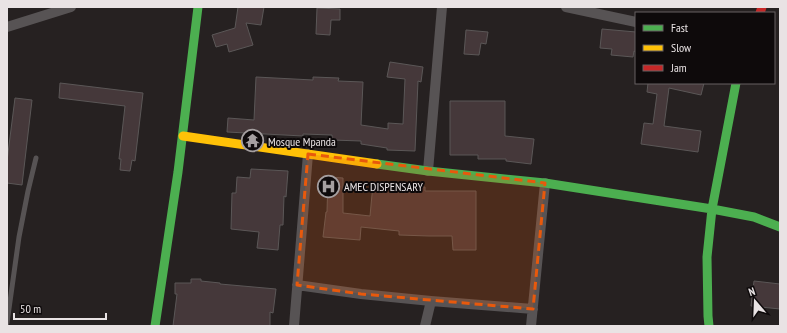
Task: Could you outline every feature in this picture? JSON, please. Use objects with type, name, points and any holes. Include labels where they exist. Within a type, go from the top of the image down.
[{"type":"street","points":[[7,27],[71,7]]},
{"type":"street","points":[[155,326],[183,136],[198,7]]},
{"type":"street","points":[[428,171],[442,7]]},
{"type":"street","points":[[573,8],[635,22]]},
{"type":"street","points":[[709,326],[707,257],[712,209],[736,84]]},
{"type":"street","points":[[183,136],[428,171],[545,183],[712,209],[754,218],[780,227]]},
{"type":"street","points":[[294,326],[308,154]]},
{"type":"street","points":[[531,326],[545,183]]},
{"type":"street","points":[[297,285],[361,294],[533,309]]},
{"type":"street","points":[[425,326],[431,301]]},
{"type":"lane","points":[[7,323],[19,237],[36,158]]},
{"type":"highlighted area","points":[[308,154],[545,183],[533,309],[361,294],[297,285]]},
{"type":"building","points":[[238,7],[264,7],[261,25],[246,23],[253,45],[229,52],[227,44],[216,47],[212,35],[235,28]]},
{"type":"building","points":[[317,8],[340,9],[340,20],[331,20],[330,35],[316,34]]},
{"type":"building","points":[[602,29],[635,32],[635,52],[633,57],[611,55],[612,49],[600,48]]},
{"type":"building","points":[[466,30],[488,32],[486,44],[481,43],[479,55],[464,54]]},
{"type":"building","points":[[390,62],[423,67],[421,82],[418,81],[415,151],[387,150],[387,148],[361,144],[361,141],[332,140],[332,135],[303,134],[303,136],[227,132],[228,118],[254,120],[256,77],[313,80],[313,77],[339,78],[338,81],[363,82],[361,125],[388,129],[388,123],[403,124],[405,79],[387,77]]},
{"type":"building","points":[[60,83],[143,93],[135,161],[132,160],[130,171],[120,170],[121,159],[119,159],[125,106],[59,98]]},
{"type":"building","points":[[648,84],[704,84],[701,95],[669,88],[664,126],[701,131],[698,152],[641,144],[644,123],[653,124],[657,94],[647,92]]},
{"type":"building","points":[[15,98],[32,100],[22,185],[7,183],[7,161]]},
{"type":"building","points":[[450,101],[505,101],[505,136],[534,139],[531,164],[506,161],[506,159],[478,159],[478,155],[450,155]]},
{"type":"building","points":[[251,169],[288,171],[286,197],[284,196],[283,225],[280,225],[278,250],[257,248],[259,232],[231,229],[232,193],[236,193],[237,177],[250,178]]},
{"type":"building","points":[[328,177],[343,178],[343,213],[370,216],[373,184],[425,187],[425,191],[476,191],[476,250],[453,250],[452,236],[399,235],[399,231],[361,227],[360,240],[323,237],[327,212]]},
{"type":"building","points":[[191,279],[201,279],[201,281],[220,284],[276,289],[273,313],[270,312],[270,326],[173,326],[177,294],[175,294],[175,283],[191,283]]},
{"type":"building","points":[[754,281],[780,284],[780,309],[751,306]]},
{"type":"traffic: fast","points":[[155,326],[178,172],[198,7]]},
{"type":"traffic: fast","points":[[709,326],[707,257],[712,209],[736,84]]},
{"type":"traffic: fast","points":[[377,164],[428,171],[545,183],[712,209],[754,217],[780,227]]},
{"type":"traffic: slow","points":[[183,136],[377,164]]},
{"type":"traffic: jam","points":[[760,12],[762,7]]},
{"type":"place","name":"Mosque Mpanda","points":[[252,141]]},
{"type":"place","name":"AMEC DISPENSARY","points":[[328,186]]}]
